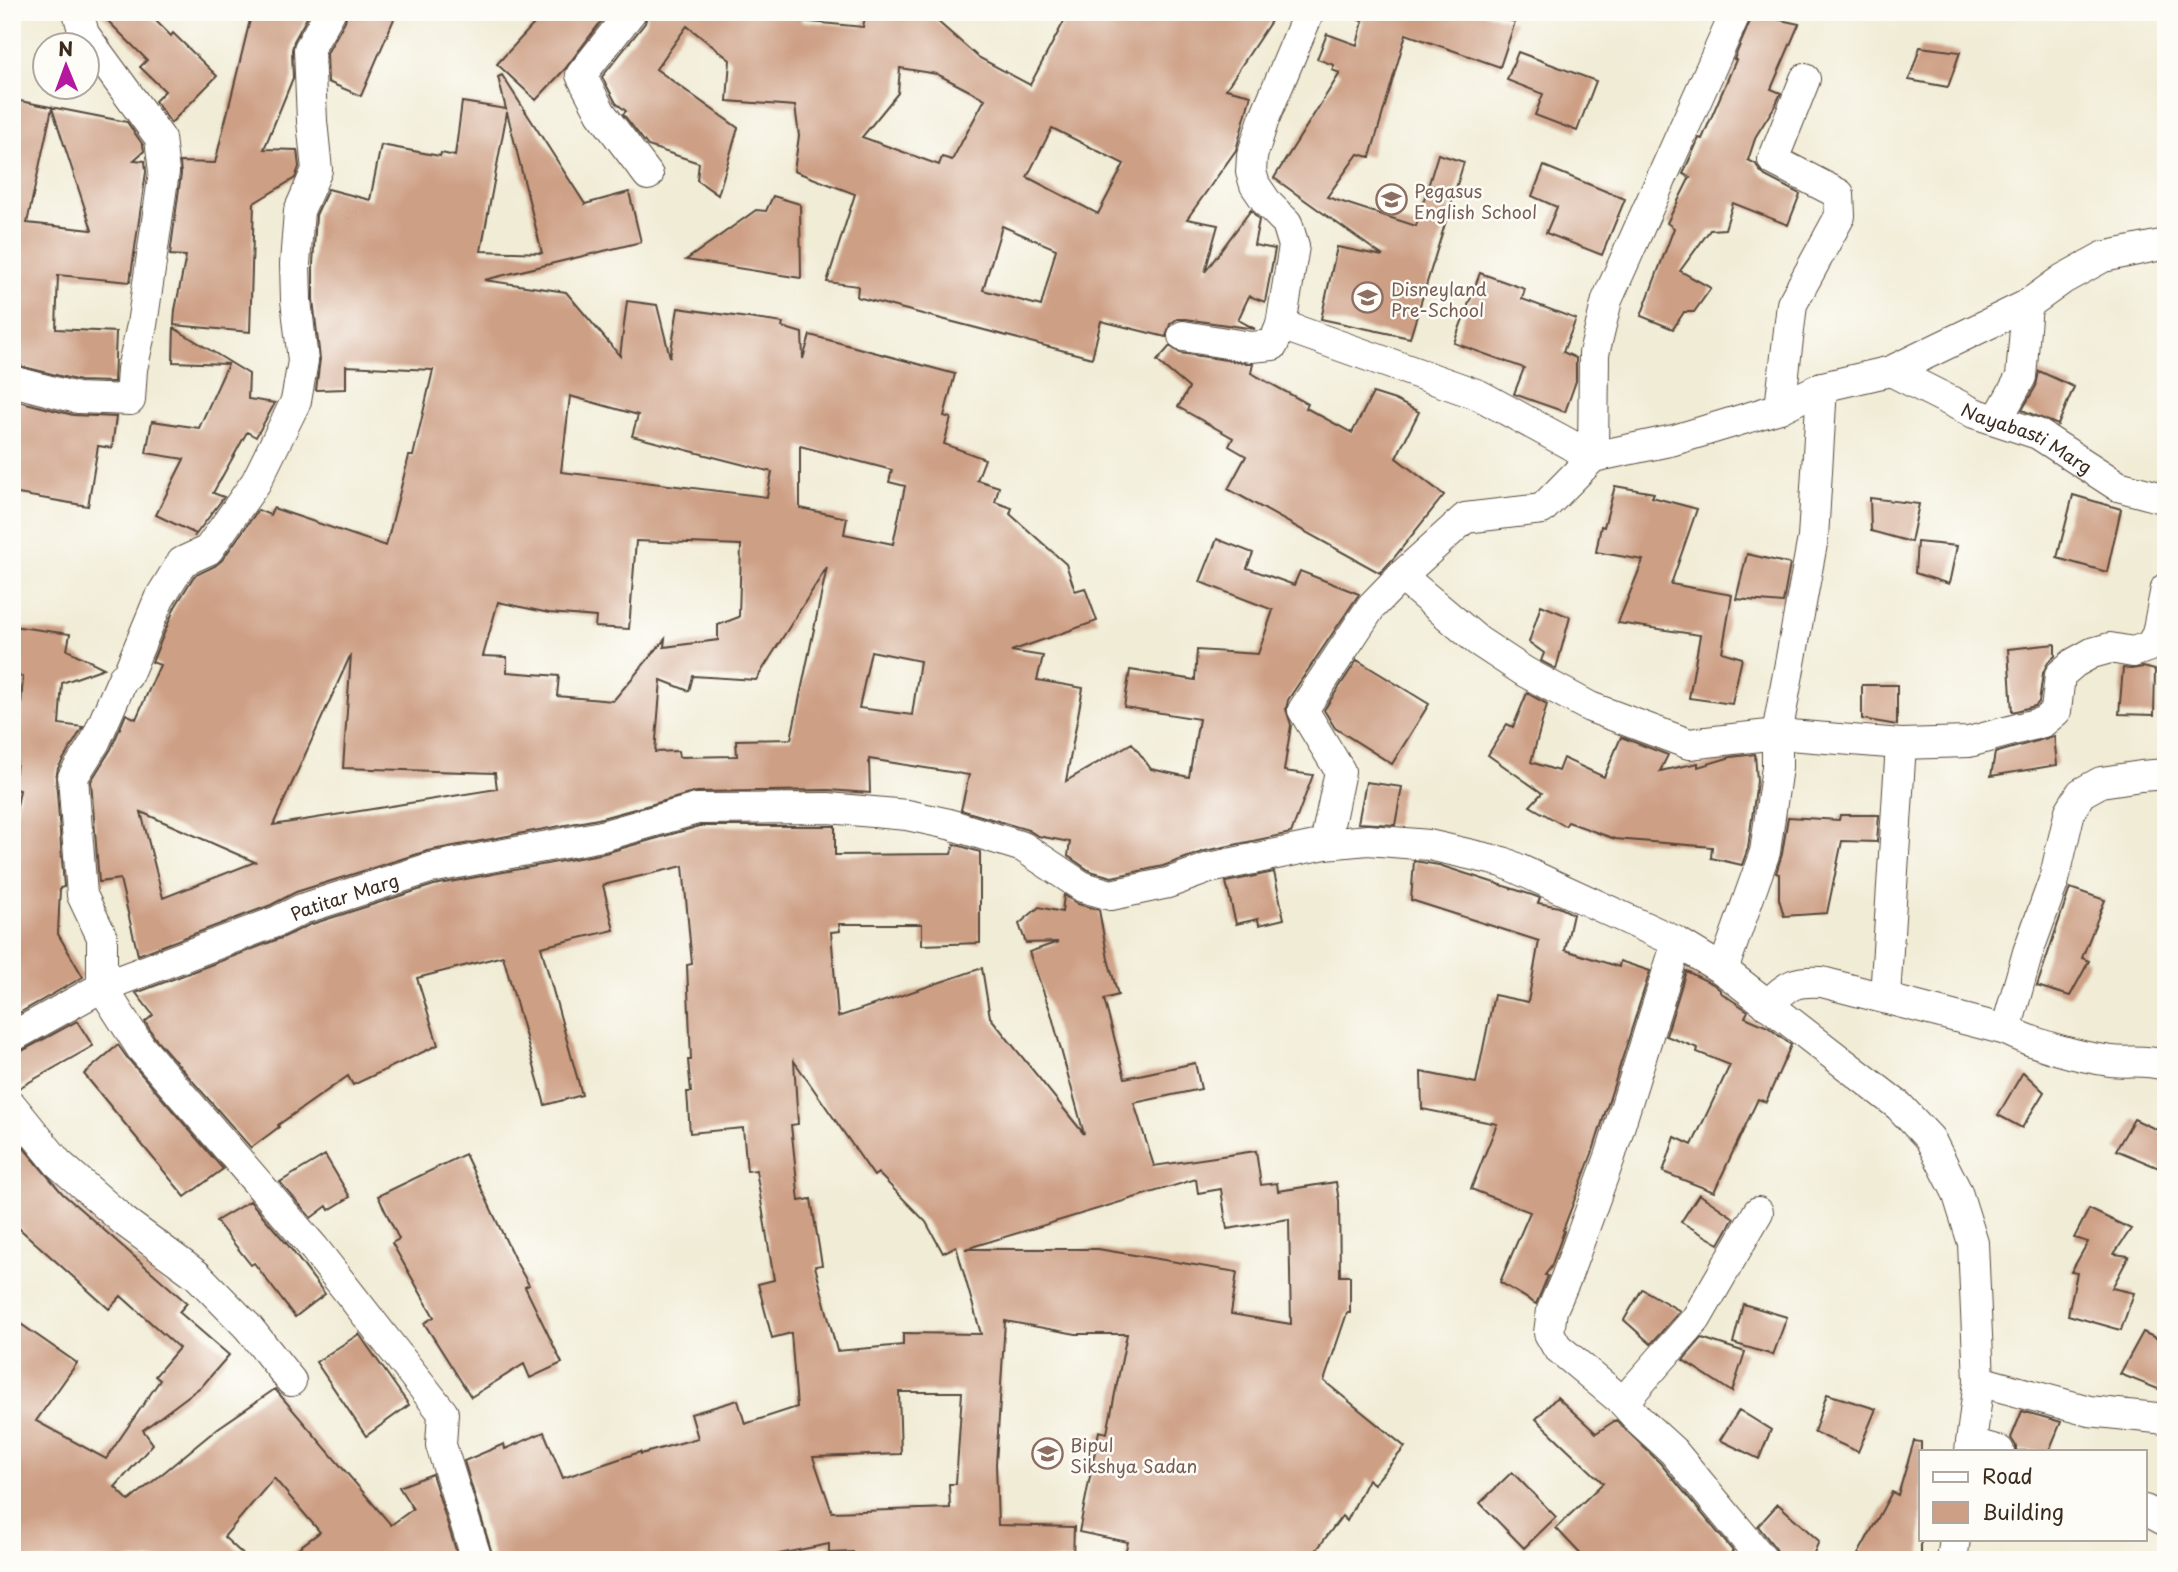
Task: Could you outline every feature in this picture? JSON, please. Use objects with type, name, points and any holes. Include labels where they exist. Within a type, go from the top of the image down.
[{"type":"street","points":[[12,381],[77,398],[130,400],[131,369],[142,325],[164,172],[160,138],[85,34],[78,12]]},
{"type":"street","points":[[330,12],[309,49],[317,170],[299,211],[295,264],[303,361],[296,401],[256,482],[208,550],[182,562],[159,599],[127,676],[95,742],[72,777],[82,895],[102,937],[102,987],[141,1048],[314,1248],[443,1413],[440,1445],[477,1560]]},
{"type":"street","points":[[631,12],[581,75],[601,113],[648,175]]},
{"type":"street","points":[[1183,336],[1251,347],[1273,345],[1281,325],[1294,246],[1287,223],[1268,204],[1255,185],[1251,172],[1251,156],[1309,12]]},
{"type":"street","points":[[1594,457],[1594,354],[1606,300],[1736,12]]},
{"type":"street","points":[[1780,408],[1791,304],[1840,216],[1839,194],[1773,160],[1805,79]]},
{"type":"street","points":[[1325,844],[1340,771],[1303,710],[1371,607],[1465,518],[1542,509],[1594,457],[1674,440],[1780,408],[1822,387],[1891,371],[2027,305],[2063,279],[2104,257],[2166,244]]},
{"type":"street","points":[[1997,420],[2021,377],[2027,305]]},
{"type":"street","points":[[1281,325],[1479,395],[1594,457]]},
{"type":"street","name":"Nayabasti Marg","points":[[1891,371],[1975,413],[2038,434],[2119,485],[2166,499]]},
{"type":"street","points":[[1723,970],[1765,852],[1777,766],[1777,734],[1813,538],[1822,387]]},
{"type":"street","points":[[1401,576],[1478,641],[1525,672],[1590,707],[1689,744],[1777,734],[1901,744],[1969,742],[2043,722],[2056,711],[2060,676],[2074,663],[2092,653],[2110,648],[2133,652],[2150,646],[2157,635],[2166,588]]},
{"type":"street","points":[[1885,997],[1901,744]]},
{"type":"street","points":[[2006,1030],[2028,952],[2053,880],[2070,811],[2075,802],[2081,793],[2101,782],[2166,774]]},
{"type":"street","name":"Patitar Marg","points":[[12,1037],[102,987],[278,921],[302,909],[430,867],[602,836],[697,809],[828,808],[918,817],[1023,847],[1083,887],[1111,895],[1168,883],[1209,869],[1325,844],[1368,840],[1429,845],[1503,862],[1677,942],[1723,970],[1899,1106],[1930,1139],[1957,1192],[1973,1243],[1980,1449]]},
{"type":"street","points":[[1677,942],[1610,1157],[1552,1310],[1549,1333],[1557,1347],[1623,1402],[1673,1451],[1763,1560]]},
{"type":"street","points":[[1767,1004],[1788,986],[1803,981],[1822,982],[2006,1030],[2024,1039],[2087,1057],[2166,1066]]},
{"type":"street","points":[[12,1106],[58,1163],[125,1222],[197,1275],[248,1327],[291,1381]]},
{"type":"street","points":[[1623,1402],[1696,1319],[1758,1213]]},
{"type":"street","points":[[1979,1381],[2089,1411],[2166,1419]]},
{"type":"street","points":[[2146,1511],[2166,1521]]},
{"type":"street","points":[[1952,1560],[1955,1540]]},
{"type":"building","points":[[99,12],[147,12],[217,76],[171,123],[155,101],[165,91],[140,67],[147,60]]},
{"type":"building","points":[[252,12],[310,12],[294,41],[293,78],[264,149],[297,150],[299,167],[295,178],[254,203],[250,332],[174,325],[186,256],[170,255],[181,174],[180,162],[215,163]]},
{"type":"building","points":[[347,12],[397,12],[361,96],[328,82],[327,53],[345,21]]},
{"type":"building","points":[[545,12],[608,12],[565,69],[536,100],[497,64]]},
{"type":"building","points":[[648,12],[802,12],[801,21],[863,27],[866,12],[927,12],[978,57],[1030,85],[1069,12],[1277,12],[1226,89],[1251,95],[1236,150],[1187,219],[1218,225],[1205,272],[1251,210],[1259,220],[1254,245],[1275,249],[1265,302],[1249,296],[1238,320],[1255,329],[1177,319],[1170,324],[1166,337],[1101,321],[1092,358],[857,297],[858,286],[827,282],[855,194],[794,171],[799,136],[795,106],[727,101],[730,60],[687,26],[656,69],[738,128],[718,195],[697,180],[699,163],[648,146],[623,114],[626,111],[616,103],[602,77],[645,23]],"holes":[[[900,68],[937,74],[985,99],[952,160],[942,157],[939,165],[862,137],[898,93]],[[1052,128],[1124,164],[1098,214],[1027,177]],[[1002,226],[1056,249],[1041,306],[983,290]]]},
{"type":"building","points":[[1355,12],[1482,12],[1515,22],[1500,67],[1406,34],[1370,157],[1358,154],[1327,197],[1416,226],[1438,154],[1464,162],[1410,338],[1321,319],[1337,247],[1383,256],[1274,178],[1340,73],[1332,70],[1334,65],[1317,59],[1327,34],[1357,45],[1363,21],[1354,18]]},
{"type":"building","points":[[1753,14],[1799,24],[1771,89],[1781,93],[1756,136],[1748,160],[1756,164],[1765,176],[1800,194],[1788,225],[1733,203],[1725,229],[1710,230],[1680,271],[1711,288],[1694,312],[1684,312],[1673,329],[1641,316],[1674,228],[1667,223],[1690,177],[1683,174],[1699,138],[1702,139]]},
{"type":"building","points":[[1920,47],[1960,52],[1948,87],[1909,80]]},
{"type":"building","points":[[1518,52],[1596,81],[1577,131],[1535,115],[1543,94],[1507,80]]},
{"type":"building","points":[[502,75],[585,204],[629,192],[641,242],[484,280],[566,292],[620,356],[627,301],[657,305],[670,357],[678,308],[783,323],[782,327],[802,333],[803,359],[810,335],[955,374],[944,416],[951,418],[944,444],[985,459],[977,480],[999,487],[995,502],[1012,508],[1010,514],[1066,564],[1075,591],[1085,588],[1097,621],[1011,651],[1043,656],[1037,680],[1083,688],[1066,781],[1132,743],[1151,769],[1189,777],[1199,719],[1124,707],[1130,670],[1195,680],[1197,650],[1258,654],[1273,610],[1200,582],[1217,539],[1253,553],[1247,568],[1294,585],[1300,571],[1359,594],[1288,700],[1286,709],[1291,725],[1284,771],[1313,775],[1291,833],[1205,851],[1163,866],[1112,877],[1090,871],[1068,856],[1070,842],[1038,836],[1028,830],[961,810],[969,775],[869,759],[870,793],[828,790],[697,792],[598,819],[427,851],[296,892],[271,905],[138,955],[120,879],[99,882],[91,781],[111,749],[126,714],[136,719],[160,665],[152,662],[175,607],[194,576],[222,560],[258,510],[270,515],[273,508],[386,546],[409,456],[413,456],[433,370],[346,366],[346,389],[316,390],[320,359],[313,299],[316,215],[328,189],[370,200],[381,145],[440,156],[441,153],[455,156],[462,102],[506,109],[498,77]],"holes":[[[507,112],[542,253],[481,251]],[[570,396],[638,415],[632,436],[772,472],[767,497],[561,472]],[[800,446],[892,470],[889,482],[905,486],[893,544],[844,534],[847,518],[800,508]],[[636,541],[741,545],[739,617],[718,625],[718,640],[664,647],[665,639],[613,701],[557,696],[559,676],[507,672],[507,657],[483,656],[498,602],[549,613],[596,617],[595,627],[629,629]],[[827,567],[791,739],[736,740],[737,756],[679,757],[678,751],[655,752],[661,680],[689,691],[693,676],[756,680]],[[871,651],[920,661],[912,715],[859,708]],[[351,654],[343,768],[495,773],[497,789],[273,825]],[[141,812],[255,862],[163,898]]]},
{"type":"building","points":[[20,101],[127,122],[143,145],[144,151],[134,160],[145,161],[146,172],[130,282],[58,275],[56,329],[116,332],[114,382],[80,381],[12,364],[12,140]],"holes":[[[52,108],[92,230],[27,223]]]},
{"type":"building","points":[[1544,166],[1625,199],[1602,255],[1546,233],[1557,207],[1532,196]]},
{"type":"building","points":[[773,196],[800,204],[801,278],[686,260],[756,210],[766,211]]},
{"type":"building","points":[[1480,273],[1525,289],[1522,299],[1576,319],[1563,352],[1576,358],[1576,381],[1565,412],[1514,394],[1524,368],[1454,343]]},
{"type":"building","points":[[174,328],[249,374],[248,399],[275,403],[256,437],[247,432],[213,493],[224,497],[194,537],[196,534],[156,515],[184,459],[146,453],[152,421],[199,428],[228,364],[173,362]]},
{"type":"building","points":[[1170,346],[1180,353],[1253,364],[1251,373],[1308,404],[1306,408],[1352,433],[1373,393],[1419,412],[1396,458],[1444,495],[1380,573],[1228,489],[1246,456],[1229,446],[1233,438],[1178,407],[1189,388],[1157,361]]},
{"type":"building","points":[[2039,371],[2074,387],[2058,425],[2022,410],[2036,386]]},
{"type":"building","points":[[18,401],[73,415],[116,417],[112,448],[98,446],[88,506],[12,493],[12,438]]},
{"type":"building","points":[[1615,486],[1654,493],[1652,497],[1697,509],[1671,584],[1732,595],[1722,652],[1742,658],[1732,704],[1689,698],[1700,635],[1618,623],[1643,560],[1596,552],[1601,526],[1604,527]]},
{"type":"building","points":[[2073,495],[2121,509],[2107,572],[2057,558]]},
{"type":"building","points":[[1870,498],[1919,504],[1911,542],[1871,531]]},
{"type":"building","points":[[1917,542],[1957,546],[1949,584],[1915,573]]},
{"type":"building","points":[[1747,554],[1790,564],[1783,603],[1736,599]]},
{"type":"building","points":[[1541,605],[1570,617],[1556,669],[1541,661],[1544,653],[1529,642]]},
{"type":"building","points":[[12,626],[70,634],[67,650],[104,668],[62,683],[59,724],[83,727],[58,768],[56,778],[64,887],[60,888],[58,934],[83,977],[12,1017],[12,834],[20,790],[12,789],[16,771],[23,677],[12,675]]},
{"type":"building","points":[[2055,644],[2055,656],[2048,662],[2043,673],[2039,702],[2035,706],[2012,712],[2008,649]]},
{"type":"building","points":[[1357,660],[1429,704],[1392,764],[1335,728],[1324,710]]},
{"type":"building","points":[[2143,667],[2155,670],[2154,715],[2119,714],[2123,668]]},
{"type":"building","points":[[1862,685],[1897,685],[1897,725],[1862,719]]},
{"type":"building","points":[[1527,693],[1547,704],[1531,762],[1558,771],[1563,758],[1604,777],[1621,737],[1668,755],[1660,771],[1698,763],[1698,767],[1731,757],[1755,754],[1757,781],[1748,848],[1742,865],[1711,858],[1712,847],[1615,839],[1568,822],[1565,826],[1530,806],[1542,793],[1488,755],[1507,724],[1513,727]]},
{"type":"building","points":[[2054,736],[2057,765],[1991,776],[1995,753]]},
{"type":"building","points":[[1366,782],[1402,787],[1395,825],[1358,823]]},
{"type":"building","points":[[1840,815],[1879,815],[1877,842],[1842,841],[1827,913],[1784,916],[1779,899],[1779,874],[1776,873],[1788,817],[1839,820]]},
{"type":"building","points":[[700,826],[835,826],[835,855],[951,854],[954,844],[980,852],[980,943],[922,945],[922,924],[839,924],[840,931],[831,932],[838,1017],[982,968],[990,1017],[1084,1134],[1051,1013],[1029,952],[1058,942],[1026,943],[1019,924],[1039,907],[1062,912],[1064,895],[1078,904],[1099,910],[1118,995],[1104,999],[1125,1078],[1195,1063],[1201,1089],[1134,1103],[1154,1166],[1256,1151],[1261,1185],[1277,1183],[1278,1191],[1336,1182],[1339,1201],[1340,1276],[1350,1276],[1350,1313],[1347,1313],[1324,1381],[1405,1447],[1374,1484],[1368,1479],[1347,1521],[1342,1516],[1309,1560],[1123,1560],[1128,1542],[1079,1532],[1099,1431],[1107,1433],[1127,1334],[1076,1334],[1005,1321],[996,1464],[998,1525],[1074,1527],[1073,1560],[854,1560],[853,1552],[829,1553],[829,1544],[749,1560],[494,1560],[464,1461],[504,1444],[505,1449],[544,1432],[563,1478],[640,1452],[641,1454],[698,1438],[691,1414],[738,1400],[745,1424],[797,1407],[791,1333],[772,1338],[758,1284],[774,1280],[756,1170],[747,1171],[743,1128],[690,1133],[687,1092],[691,1092],[688,1060],[691,1060],[687,965],[692,964],[683,866],[603,885],[614,930],[541,947],[582,1095],[545,1105],[503,956],[417,978],[438,1045],[353,1085],[348,1076],[278,1125],[279,1127],[251,1148],[155,1038],[145,1022],[153,1015],[136,993],[309,925],[434,885],[605,853]],"holes":[[[794,1061],[874,1176],[878,1173],[926,1222],[943,1253],[956,1246],[981,1334],[903,1333],[903,1345],[837,1351],[815,1266],[822,1265],[811,1199],[799,1201],[791,1125],[798,1124]],[[1196,1179],[1198,1193],[1221,1189],[1227,1229],[1289,1219],[1291,1324],[1231,1314],[1237,1272],[1098,1249],[965,1249]],[[899,1392],[962,1392],[956,1484],[949,1484],[950,1508],[832,1512],[813,1457],[901,1454]]]},
{"type":"building","points":[[1414,861],[1439,865],[1540,898],[1538,903],[1559,907],[1573,914],[1565,950],[1619,967],[1620,961],[1650,971],[1593,1151],[1536,1304],[1500,1282],[1530,1212],[1471,1189],[1497,1124],[1422,1109],[1421,1072],[1476,1083],[1494,995],[1528,1002],[1539,941],[1411,900]]},
{"type":"building","points":[[1274,872],[1284,919],[1259,925],[1258,919],[1236,924],[1226,882]]},
{"type":"building","points":[[2070,888],[2105,900],[2082,958],[2089,961],[2070,996],[2037,986]]},
{"type":"building","points":[[1686,971],[1713,984],[1748,1011],[1745,1017],[1768,1027],[1791,1045],[1766,1102],[1758,1099],[1714,1192],[1663,1172],[1675,1137],[1692,1145],[1730,1065],[1697,1052],[1698,1048],[1666,1036]]},
{"type":"building","points":[[77,1021],[93,1046],[17,1089],[12,1089],[12,1054]]},
{"type":"building","points":[[118,1045],[223,1169],[185,1197],[84,1074]]},
{"type":"building","points":[[2023,1072],[2044,1092],[2022,1128],[1998,1115]]},
{"type":"building","points":[[2134,1119],[2166,1134],[2166,1171],[2116,1150]]},
{"type":"building","points":[[12,1134],[62,1193],[187,1303],[179,1312],[229,1355],[203,1385],[143,1430],[153,1444],[115,1487],[129,1501],[218,1428],[275,1389],[391,1525],[413,1509],[399,1487],[432,1474],[459,1560],[282,1560],[320,1532],[274,1478],[224,1537],[249,1560],[12,1560],[12,1318],[77,1363],[36,1421],[106,1459],[160,1380],[155,1376],[179,1348],[121,1296],[109,1309],[12,1222]]},
{"type":"building","points":[[465,1154],[529,1285],[525,1287],[562,1363],[530,1378],[524,1364],[471,1397],[424,1323],[434,1317],[392,1243],[399,1239],[378,1196]]},
{"type":"building","points":[[325,1155],[350,1197],[329,1210],[327,1206],[311,1218],[280,1182]]},
{"type":"building","points":[[1699,1194],[1734,1218],[1719,1244],[1681,1222]]},
{"type":"building","points":[[250,1201],[325,1294],[295,1317],[254,1263],[251,1265],[216,1221]]},
{"type":"building","points":[[2089,1209],[2131,1229],[2114,1254],[2129,1256],[2112,1288],[2134,1293],[2121,1330],[2068,1315],[2077,1273],[2071,1272],[2088,1242],[2074,1238]]},
{"type":"building","points":[[1642,1289],[1680,1311],[1651,1344],[1624,1320]]},
{"type":"building","points":[[1743,1304],[1787,1317],[1773,1355],[1733,1343]]},
{"type":"building","points":[[2143,1332],[2166,1343],[2166,1377],[2158,1389],[2120,1374]]},
{"type":"building","points":[[359,1334],[409,1405],[366,1436],[316,1362]]},
{"type":"building","points":[[1702,1338],[1745,1352],[1732,1392],[1683,1360]]},
{"type":"building","points":[[1827,1394],[1876,1409],[1858,1452],[1814,1432]]},
{"type":"building","points":[[1557,1397],[1596,1433],[1616,1420],[1660,1463],[1733,1551],[1724,1560],[1586,1560],[1556,1528],[1603,1483],[1536,1419]]},
{"type":"building","points":[[1739,1410],[1771,1430],[1759,1459],[1720,1440]]},
{"type":"building","points":[[2022,1411],[2061,1422],[2049,1450],[2016,1450],[2011,1438]]},
{"type":"building","points":[[1914,1441],[1921,1442],[1921,1560],[1855,1560],[1892,1492],[1898,1495]]},
{"type":"building","points":[[1512,1472],[1556,1517],[1524,1548],[1480,1503]]},
{"type":"building","points":[[1778,1504],[1819,1541],[1811,1560],[1781,1560],[1758,1526]]},
{"type":"place","name":"Pegasus English School","points":[[1391,200]]},
{"type":"place","name":"Disneyland Pre-School","points":[[1368,298]]},
{"type":"place","name":"Bipul Sikshya Sadan","points":[[1047,1454]]}]
